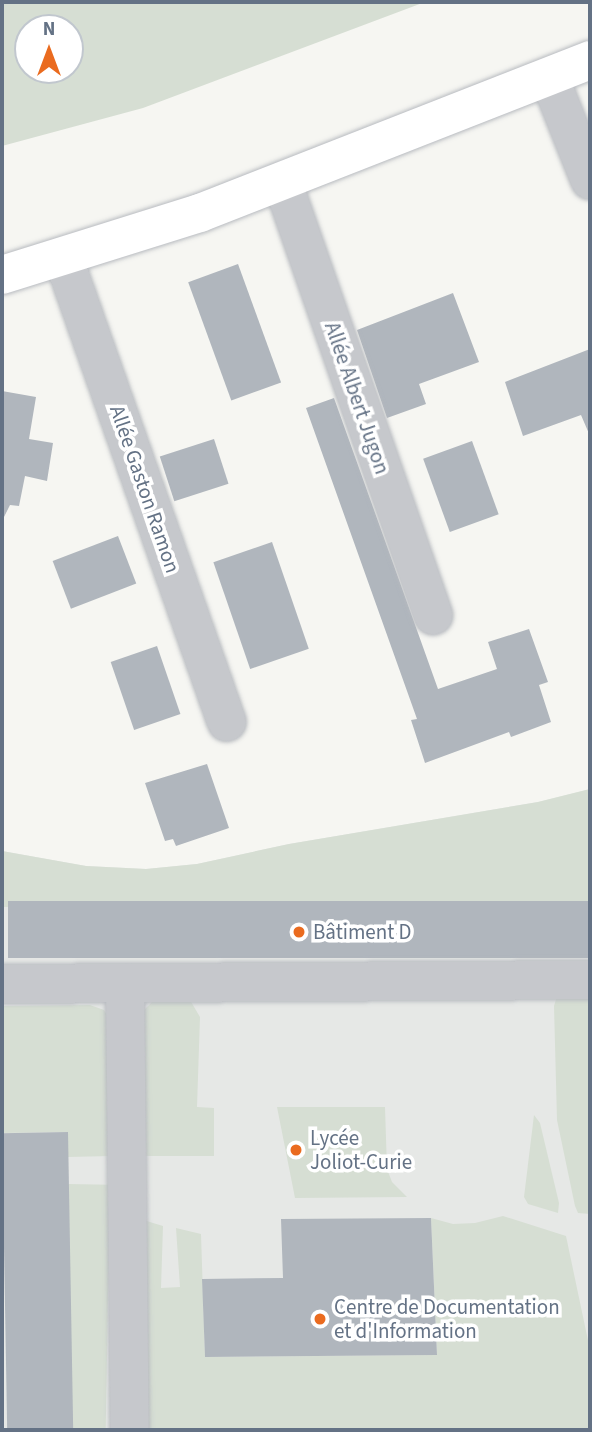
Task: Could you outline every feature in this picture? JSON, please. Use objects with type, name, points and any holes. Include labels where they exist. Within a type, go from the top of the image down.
[{"type":"main road","points":[[2,275],[200,213],[590,60]]},
{"type":"street","points":[[549,78],[590,180]]},
{"type":"street","name":"Allée Albert Jugon","points":[[282,181],[433,615]]},
{"type":"street","name":"Allée Gaston Ramon","points":[[63,257],[227,722]]},
{"type":"street","points":[[2,985],[590,980]]},
{"type":"street","points":[[125,984],[130,1430]]},
{"type":"shaded area","points":[[2,2],[425,2],[143,108],[2,146]]},
{"type":"shaded area","name":"Lycée Joliot-Curie","points":[[590,789],[590,1430],[2,1430],[2,851],[86,866],[146,869],[197,864],[289,844],[538,802]]},
{"type":"shaded area","points":[[590,789],[590,901],[2,907],[2,851],[86,866],[146,869],[197,864],[289,844],[538,802]]},
{"type":"shaded area","points":[[590,993],[590,1214],[578,1213],[575,1206],[557,1120],[554,1006],[557,996]]},
{"type":"shaded area","points":[[190,1000],[200,1017],[197,1107],[214,1108],[214,1156],[140,1156],[141,1013],[153,1001]]},
{"type":"shaded area","points":[[90,1005],[104,1010],[107,1015],[111,1156],[68,1157],[68,1132],[2,1133],[2,1006]]},
{"type":"shaded area","points":[[277,1107],[385,1107],[387,1169],[392,1182],[407,1197],[295,1198]]},
{"type":"shaded area","points":[[534,1115],[540,1123],[559,1203],[558,1213],[528,1204],[524,1197]]},
{"type":"shaded area","points":[[68,1184],[110,1185],[106,1430],[64,1430]]},
{"type":"shaded area","points":[[503,1216],[566,1236],[590,1350],[590,1430],[142,1430],[140,1219],[163,1226],[161,1288],[180,1287],[176,1228],[201,1234],[205,1357],[437,1355],[431,1218],[453,1224],[475,1223]]},
{"type":"building","points":[[238,264],[281,382],[231,401],[188,282]]},
{"type":"building","points":[[453,293],[479,362],[419,384],[426,404],[387,418],[357,330]]},
{"type":"building","points":[[590,349],[590,436],[581,415],[523,436],[505,382]]},
{"type":"building","points":[[2,391],[36,397],[29,439],[53,443],[47,481],[25,476],[19,506],[10,505],[2,521]]},
{"type":"building","points":[[334,398],[438,689],[497,669],[488,642],[529,629],[548,682],[539,685],[551,722],[511,737],[509,732],[425,763],[411,720],[417,719],[306,408]]},
{"type":"building","points":[[214,439],[229,484],[174,501],[160,457]]},
{"type":"building","points":[[472,441],[499,514],[450,532],[423,459]]},
{"type":"building","points":[[118,536],[136,584],[71,609],[53,561]]},
{"type":"building","points":[[272,542],[309,649],[250,669],[213,562]]},
{"type":"building","points":[[157,646],[180,714],[134,730],[111,662]]},
{"type":"building","points":[[207,764],[229,828],[176,846],[173,839],[165,841],[145,783]]},
{"type":"building","name":"Bâtiment D","points":[[8,901],[590,901],[590,958],[8,958]]},
{"type":"building","points":[[68,1132],[73,1430],[7,1430],[2,1133]]},
{"type":"building","name":"Centre de Documentation et d'Information","points":[[431,1218],[437,1355],[205,1357],[202,1279],[283,1278],[281,1219]]},
{"type":"place","name":"Bâtiment D","points":[[299,932]]},
{"type":"place","name":"Lycée Joliot-Curie","points":[[296,1150]]},
{"type":"place","name":"Centre de Documentation et d'Information","points":[[320,1319]]}]
